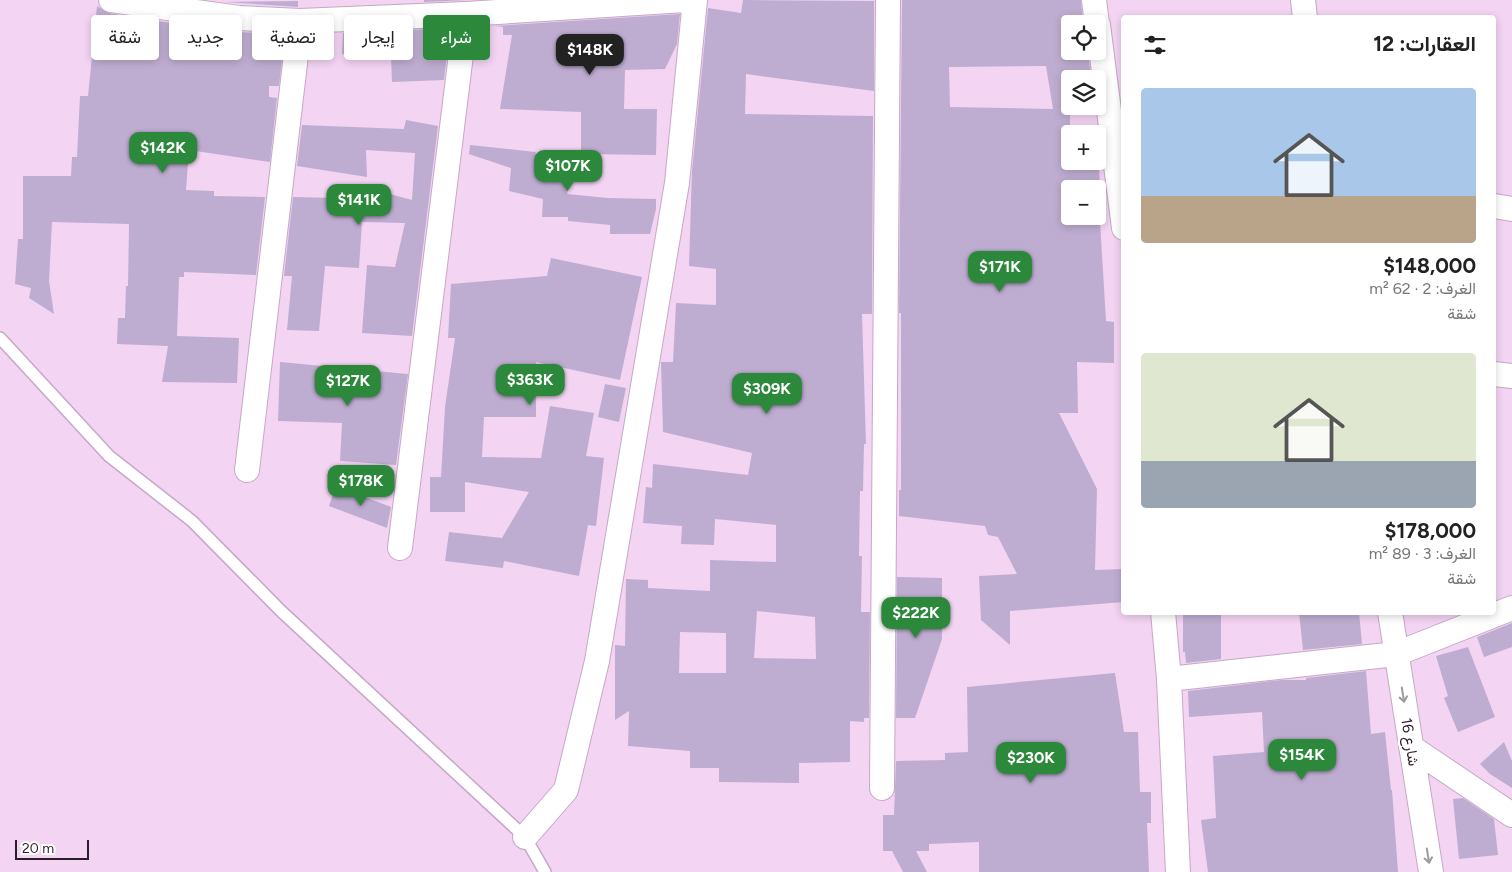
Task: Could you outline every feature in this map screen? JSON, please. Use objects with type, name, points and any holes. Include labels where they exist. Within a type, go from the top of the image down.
[{"type":"street","points":[[110,0],[238,9],[269,15]]},
{"type":"street","points":[[334,20],[466,14],[685,0]]},
{"type":"street","points":[[524,837],[566,790],[597,661],[677,183],[694,0]]},
{"type":"street","points":[[882,788],[888,0]]},
{"type":"street","points":[[1094,0],[1096,15]]},
{"type":"street","points":[[1303,0],[1305,15]]},
{"type":"street","points":[[400,548],[466,14]]},
{"type":"street","points":[[246,470],[295,60]]},
{"type":"street","points":[[1102,60],[1121,205]]},
{"type":"street","points":[[1496,206],[1512,209]]},
{"type":"street","points":[[1496,374],[1512,376]]},
{"type":"street","points":[[1496,614],[1512,608]]},
{"type":"street","points":[[1163,615],[1169,679],[1178,872]]},
{"type":"street","name":"شارع 16","points":[[1390,615],[1431,872]]},
{"type":"street","points":[[1169,679],[1396,654],[1494,615]]},
{"type":"street","points":[[1411,747],[1512,815]]},
{"type":"lane","points":[[0,338],[109,456],[192,521],[281,611],[524,837],[546,872]]},
{"type":"building","points":[[424,0],[469,0],[424,2]]},
{"type":"building","points":[[743,0],[874,1],[874,91],[746,74],[745,114],[873,116],[872,314],[862,314],[866,444],[864,444],[863,491],[860,491],[859,556],[862,556],[861,612],[870,612],[869,718],[864,718],[864,722],[850,721],[850,762],[799,763],[799,783],[719,782],[719,768],[690,768],[690,751],[628,746],[629,711],[615,720],[615,645],[625,646],[626,579],[648,580],[648,588],[710,591],[710,560],[776,562],[776,525],[715,519],[714,545],[681,544],[682,526],[643,523],[646,487],[652,488],[653,464],[748,475],[752,453],[663,432],[661,362],[673,362],[676,303],[716,305],[716,269],[689,266],[692,171],[708,8],[741,13]],"holes":[[[757,611],[815,617],[816,659],[754,658]],[[680,632],[726,633],[726,673],[679,673]]]},
{"type":"building","points":[[902,0],[1081,0],[1082,15],[1061,15],[1061,60],[1089,60],[1090,70],[1061,70],[1061,115],[1070,115],[1070,125],[1061,125],[1061,170],[1099,170],[1100,180],[1061,180],[1061,225],[1100,225],[1106,321],[1114,322],[1114,363],[1077,362],[1078,413],[1059,413],[1097,489],[1095,570],[1121,569],[1121,602],[1010,611],[1010,645],[981,620],[979,576],[1017,574],[998,537],[988,535],[985,526],[899,516],[899,490],[901,490],[901,313],[899,313]],"holes":[[[1046,66],[1053,109],[950,107],[949,67]]]},
{"type":"building","points":[[298,1],[298,7],[225,2]]},
{"type":"building","points":[[97,6],[109,13],[119,15],[96,15]]},
{"type":"building","points":[[680,14],[677,44],[665,69],[625,70],[624,109],[657,109],[656,155],[581,154],[581,112],[500,109],[512,35],[503,35],[503,27],[494,26]]},
{"type":"building","points":[[159,21],[169,23],[169,60],[242,60],[242,32],[252,33],[252,60],[282,60],[279,86],[269,86],[269,97],[277,98],[270,162],[189,150],[186,190],[214,191],[214,196],[265,197],[256,275],[184,272],[184,277],[179,277],[177,336],[239,338],[237,383],[162,382],[168,346],[117,344],[118,318],[125,318],[126,286],[128,286],[129,224],[52,222],[49,281],[54,314],[29,298],[31,288],[15,284],[18,239],[23,239],[23,176],[71,176],[72,157],[77,157],[80,96],[88,96],[92,60],[159,60]]},
{"type":"building","points":[[423,29],[423,60],[446,60],[444,80],[392,82],[391,60],[413,60],[413,30]]},
{"type":"building","points":[[344,33],[344,54],[342,54]]},
{"type":"building","points":[[406,120],[438,126],[412,336],[362,333],[367,265],[395,267],[405,223],[362,222],[359,268],[325,266],[319,331],[287,330],[292,276],[284,276],[293,197],[381,199],[382,192],[412,200],[415,153],[366,150],[367,177],[297,166],[302,125],[404,129]]},
{"type":"building","points":[[470,145],[536,152],[535,154],[575,157],[567,194],[608,198],[656,199],[656,209],[650,234],[610,234],[610,225],[568,221],[568,217],[542,217],[543,199],[509,191],[511,168],[469,154]]},
{"type":"building","points":[[551,258],[642,277],[620,380],[536,362],[536,417],[484,417],[482,457],[541,458],[550,406],[594,413],[586,456],[604,458],[596,526],[588,525],[579,576],[504,561],[503,568],[445,561],[449,532],[502,538],[529,492],[465,482],[465,512],[430,512],[430,477],[441,477],[445,407],[455,338],[448,338],[451,284],[547,276]]},
{"type":"building","points":[[280,362],[408,374],[396,465],[340,461],[342,423],[278,421]]},
{"type":"building","points":[[605,384],[626,388],[619,422],[598,417]]},
{"type":"building","points":[[336,486],[391,507],[387,528],[329,506]]},
{"type":"building","points":[[897,577],[942,578],[942,639],[915,718],[896,718]]},
{"type":"building","points":[[1183,615],[1221,615],[1221,659],[1186,663],[1185,652],[1183,652]]},
{"type":"building","points":[[1299,615],[1359,615],[1362,644],[1303,650]]},
{"type":"building","points":[[1512,623],[1512,647],[1484,657],[1477,637]]},
{"type":"building","points":[[1468,647],[1495,717],[1458,732],[1444,698],[1448,696],[1436,656]]},
{"type":"building","points":[[1366,671],[1371,734],[1385,732],[1392,790],[1398,872],[1208,872],[1201,820],[1216,818],[1213,756],[1264,752],[1262,712],[1189,717],[1188,691],[1281,680],[1306,680],[1306,678]]},
{"type":"building","points":[[1115,673],[1124,732],[1138,732],[1140,792],[1151,792],[1151,823],[1147,823],[1149,872],[979,872],[979,842],[929,844],[929,851],[916,851],[927,872],[903,872],[892,851],[883,851],[883,815],[894,815],[896,761],[945,760],[945,753],[968,752],[967,687]]},
{"type":"building","points":[[1504,742],[1512,761],[1512,788],[1490,774],[1480,764]]},
{"type":"building","points":[[1463,798],[1494,819],[1498,855],[1459,859],[1453,799]]}]
